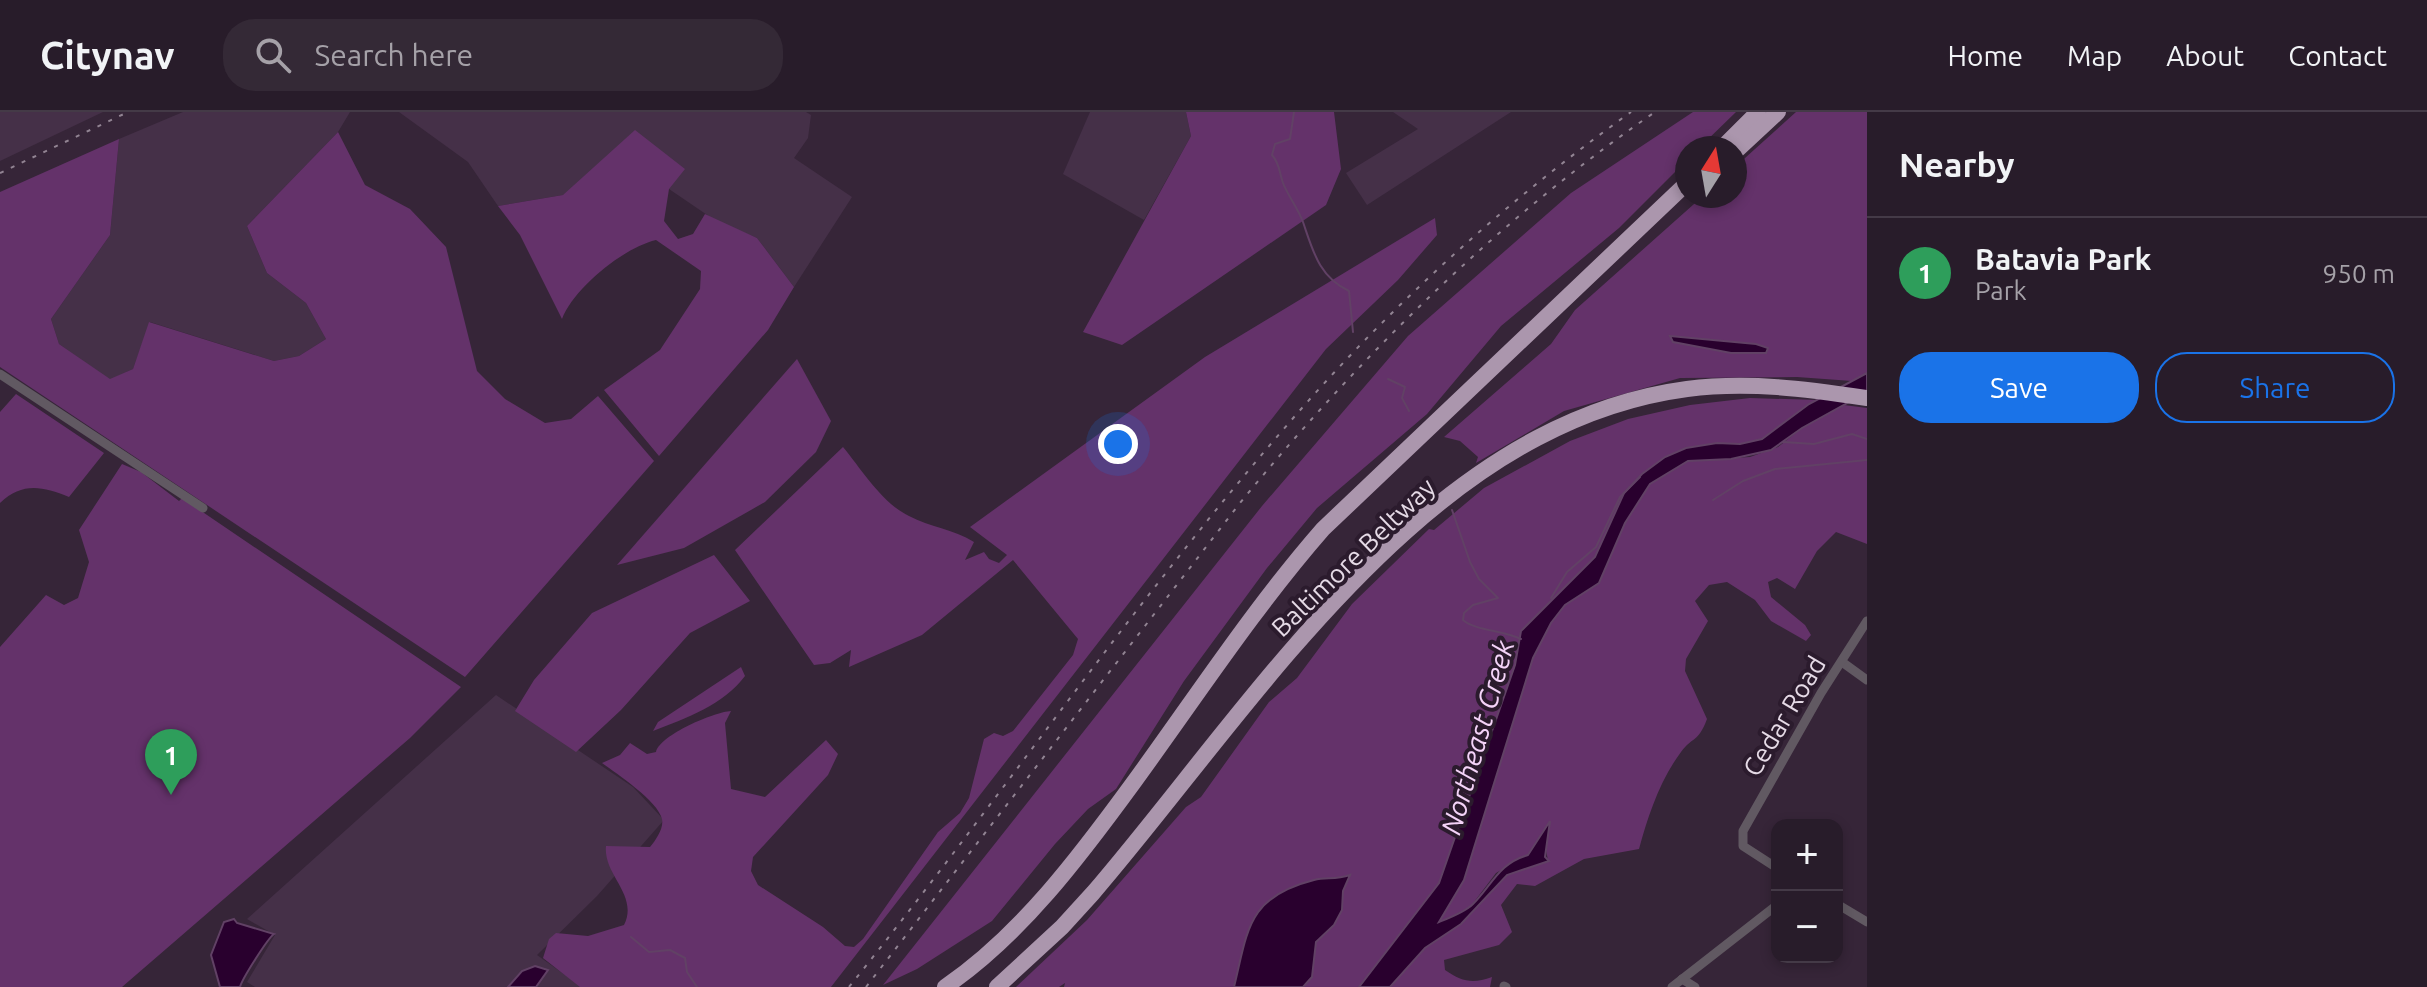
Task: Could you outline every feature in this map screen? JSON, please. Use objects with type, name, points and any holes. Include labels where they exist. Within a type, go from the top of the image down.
[{"type":"highway","points":[[1734,136],[1758,112]]},
{"type":"highway","points":[[1747,141],[1778,112]]},
{"type":"highway","name":"Baltimore Beltway","points":[[945,987],[1004,938],[1067,869],[1274,588],[1323,529],[1675,195]]},
{"type":"highway","points":[[1484,378],[1675,207]]},
{"type":"highway","name":"Baltimore Beltway","points":[[997,987],[1062,927],[1093,893],[1314,623],[1366,571],[1471,479],[1554,429],[1638,399],[1717,387],[1813,390],[1867,398]]},
{"type":"street","points":[[0,374],[203,508]]},
{"type":"street","name":"Cedar Road","points":[[1771,864],[1746,849],[1741,836],[1821,693],[1867,621]]},
{"type":"street","points":[[1842,662],[1867,680]]},
{"type":"street","points":[[1843,908],[1867,922]]},
{"type":"street","points":[[1672,987],[1771,910]]},
{"type":"street","points":[[1682,979],[1695,987]]},
{"type":"shaded area","points":[[0,112],[103,112],[0,161]]},
{"type":"shaded area","points":[[183,112],[350,112],[338,132],[247,226],[267,273],[306,303],[326,339],[299,356],[274,361],[150,322],[133,369],[110,380],[59,344],[51,319],[110,235],[119,139]]},
{"type":"shaded area","points":[[399,112],[806,112],[811,115],[808,138],[794,158],[852,197],[794,287],[757,238],[716,221],[669,189],[563,195],[498,206],[468,162]]},
{"type":"shaded area","points":[[1090,112],[1186,112],[1191,136],[1144,220],[1063,174]]},
{"type":"shaded area","points":[[1186,112],[1334,112],[1341,169],[1326,205],[1122,345],[1083,332],[1191,136]]},
{"type":"shaded area","points":[[1393,112],[1511,112],[1367,205],[1346,173],[1418,129]]},
{"type":"shaded area","points":[[1693,112],[1736,112],[1711,136],[1675,136],[1675,172],[1619,228],[1501,326],[1427,414],[1317,508],[1267,568],[1184,681],[1116,789],[1088,809],[1055,844],[992,921],[917,969],[883,985],[1262,506],[1408,336],[1571,193]]},
{"type":"shaded area","points":[[1796,112],[1867,112],[1867,373],[1852,381],[1797,377],[1680,378],[1564,411],[1476,463],[1478,457],[1460,441],[1444,437],[1551,344],[1575,310],[1690,208],[1747,208],[1747,156]]},
{"type":"shaded area","points":[[635,130],[685,169],[669,189],[664,221],[678,239],[693,234],[705,214],[757,238],[794,287],[768,330],[659,456],[604,390],[660,350],[700,289],[701,271],[656,240],[643,244],[615,260],[588,282],[562,319],[520,235],[498,206],[563,195]]},
{"type":"shaded area","points":[[338,132],[365,185],[410,209],[446,247],[477,371],[505,399],[545,423],[571,419],[598,396],[654,461],[465,677],[0,367],[0,192],[119,139],[110,235],[51,319],[59,344],[110,379],[133,369],[149,322],[274,361],[299,356],[326,339],[306,303],[267,273],[247,226]]},
{"type":"shaded area","points":[[1435,218],[1437,235],[1398,280],[1326,349],[831,987],[580,987],[543,958],[549,939],[556,933],[588,936],[624,925],[627,904],[610,866],[606,846],[650,847],[662,826],[662,819],[653,804],[602,763],[620,755],[630,743],[647,754],[656,752],[677,732],[701,720],[731,711],[725,723],[731,789],[765,797],[826,740],[838,754],[828,775],[753,857],[751,871],[758,885],[823,927],[845,946],[854,947],[863,939],[938,832],[960,813],[969,798],[984,739],[994,733],[1003,736],[1013,731],[1073,655],[1078,639],[1013,560],[922,635],[849,667],[851,650],[830,663],[814,665],[735,550],[843,447],[873,485],[899,510],[974,542],[965,560],[984,552],[989,559],[999,563],[1007,555],[970,527],[1205,357]]},
{"type":"shaded area","points":[[1670,336],[1756,344],[1768,348],[1766,353],[1731,353],[1673,342]]},
{"type":"shaded area","points":[[797,359],[831,421],[816,452],[765,502],[684,548],[617,565]]},
{"type":"shaded area","name":"Northeast Creek","points":[[1867,373],[1867,392],[1802,428],[1771,450],[1731,459],[1688,461],[1650,484],[1625,523],[1599,583],[1565,605],[1551,623],[1533,658],[1464,880],[1439,922],[1470,907],[1503,869],[1528,855],[1550,821],[1545,857],[1549,861],[1507,875],[1461,924],[1425,948],[1390,987],[1359,987],[1439,883],[1515,665],[1521,631],[1595,557],[1624,493],[1642,474],[1665,457],[1686,448],[1762,439],[1809,404]]},
{"type":"shaded area","points":[[16,394],[104,453],[69,497],[33,488],[16,492],[0,503],[0,412]]},
{"type":"shaded area","points":[[1750,398],[1817,400],[1762,439],[1740,445],[1717,443],[1686,448],[1665,457],[1624,493],[1596,557],[1521,631],[1515,665],[1439,884],[1359,987],[1064,987],[1065,983],[1059,987],[1016,987],[1087,920],[1186,807],[1201,797],[1269,702],[1297,678],[1352,604],[1429,529],[1434,530],[1484,488],[1570,441],[1628,419],[1690,405]]},
{"type":"shaded area","points":[[1844,405],[1867,408],[1867,544],[1836,532],[1817,551],[1795,589],[1777,578],[1768,582],[1771,597],[1805,625],[1811,635],[1806,641],[1771,621],[1755,600],[1727,582],[1709,585],[1695,601],[1708,621],[1686,659],[1685,671],[1707,719],[1701,732],[1681,752],[1667,774],[1639,849],[1584,859],[1535,886],[1517,884],[1501,905],[1512,932],[1499,945],[1444,960],[1445,970],[1462,979],[1479,981],[1492,977],[1490,987],[1390,987],[1425,948],[1507,875],[1548,861],[1545,844],[1548,825],[1528,855],[1496,873],[1471,906],[1438,924],[1464,880],[1533,658],[1551,623],[1565,605],[1599,583],[1625,523],[1650,484],[1688,461],[1750,457],[1778,447],[1802,428]]},
{"type":"shaded area","points":[[122,464],[141,472],[179,501],[182,498],[461,687],[410,738],[122,987],[0,987],[0,647],[46,595],[64,605],[78,598],[89,562],[79,530]]},
{"type":"shaded area","points":[[714,555],[750,601],[690,633],[621,710],[576,752],[515,711],[534,680],[592,613]]},
{"type":"shaded area","points":[[741,667],[745,676],[715,703],[653,731],[658,722]]},
{"type":"shaded area","points":[[496,695],[633,787],[664,820],[597,896],[537,955],[582,987],[255,987],[247,982],[275,935],[247,919]]},
{"type":"shaded area","points":[[1350,875],[1343,891],[1342,910],[1334,925],[1316,942],[1312,977],[1303,987],[1234,987],[1248,933],[1263,906],[1292,887]]},
{"type":"shaded area","points":[[234,919],[237,923],[274,934],[240,987],[220,987],[211,955],[224,922]]},
{"type":"shaded area","points":[[535,966],[548,970],[536,987],[508,987],[522,971]]},
{"type":"waterway","points":[[1294,112],[1290,139],[1275,144],[1272,155],[1318,262],[1331,278],[1349,291],[1353,332]]},
{"type":"waterway","points":[[1388,379],[1405,387],[1402,398],[1409,411]]},
{"type":"waterway","points":[[1783,442],[1814,444],[1852,434],[1867,439]]},
{"type":"waterway","points":[[1713,500],[1743,481],[1775,469],[1867,460]]},
{"type":"waterway","name":"Northeast Creek","points":[[1551,598],[1567,572],[1596,547],[1620,497],[1640,477]]},
{"type":"waterway","points":[[1452,510],[1470,562],[1479,579],[1498,598],[1473,605],[1464,613],[1463,620],[1521,639]]},
{"type":"waterway","points":[[631,937],[649,952],[670,950],[685,958],[687,972],[697,987]]},
{"type":"railway","points":[[0,173],[128,112]]},
{"type":"railway","points":[[849,987],[1120,632],[1288,424],[1366,339],[1450,258],[1538,182],[1631,112]]},
{"type":"railway","points":[[866,987],[1240,503],[1286,448],[1434,292],[1541,198],[1655,112]]},
{"type":"place","name":"Batavia Park","points":[[171,795]]}]
